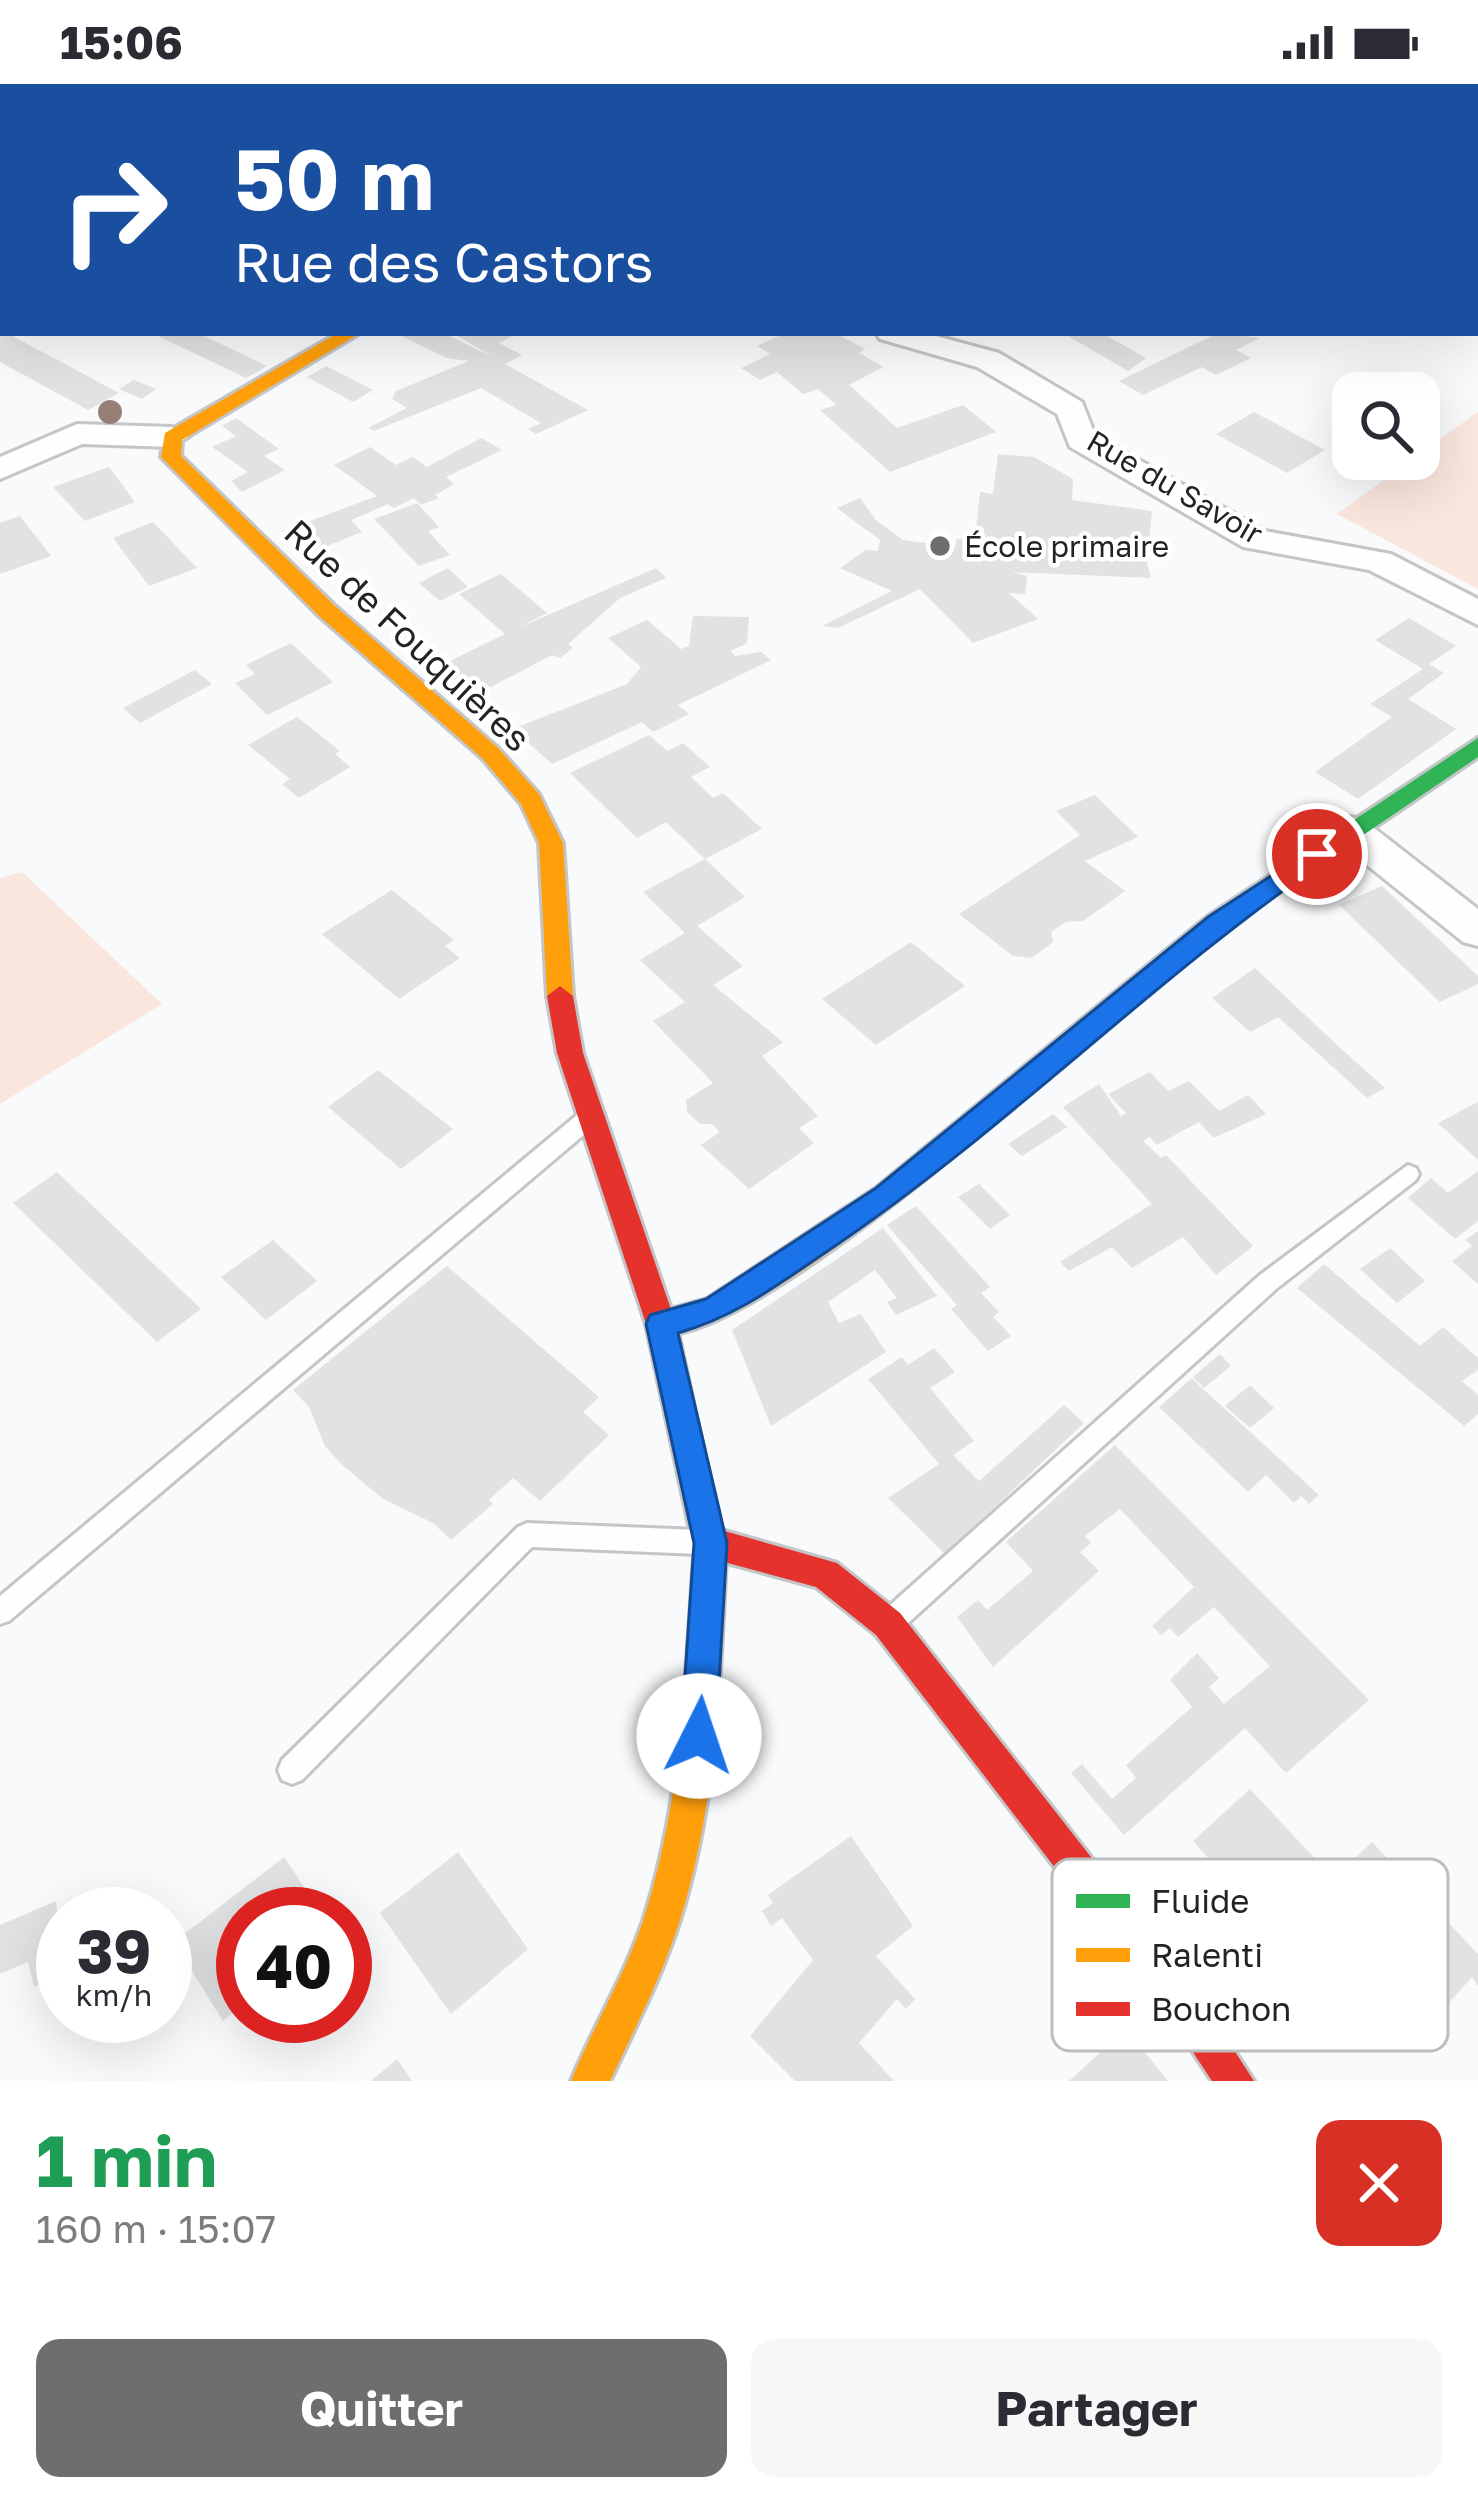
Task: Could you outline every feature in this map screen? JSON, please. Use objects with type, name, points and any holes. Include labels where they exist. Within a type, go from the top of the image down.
[{"type":"street","points":[[0,469],[77,434],[172,437],[346,336]]},
{"type":"street","name":"Rue du Savoir","points":[[902,336],[988,360],[1071,409],[1081,440],[1255,540],[1379,560],[1478,614]]},
{"type":"street","name":"Rue de Fouquières","points":[[172,437],[171,457],[195,486],[326,610],[490,753],[531,800],[551,843],[557,976],[570,1053],[661,1324],[711,1543],[699,1736],[682,1850],[660,1925],[590,2081]]},
{"type":"street","points":[[661,1324],[715,1310],[886,1196],[1216,923],[1478,746]]},
{"type":"street","points":[[1351,831],[1478,931]]},
{"type":"street","points":[[711,1543],[825,1574],[888,1624],[1070,1859]]},
{"type":"street","points":[[1215,2051],[1235,2081]]},
{"type":"lane","points":[[0,1612],[590,1117]]},
{"type":"lane","points":[[888,1624],[1268,1282],[1408,1174]]},
{"type":"lane","points":[[292,1770],[527,1535],[711,1543]]},
{"type":"shaded area","points":[[1478,412],[1478,589],[1337,514],[1384,480],[1440,480],[1440,439]]},
{"type":"shaded area","points":[[22,872],[162,1004],[0,1104],[0,878]]},
{"type":"building","points":[[0,336],[13,336],[119,393],[88,410],[0,362]]},
{"type":"building","points":[[158,336],[204,336],[267,366],[246,378]]},
{"type":"building","points":[[401,336],[449,336],[495,358],[458,336],[512,336],[499,343],[522,355],[505,364],[588,410],[536,434],[528,429],[541,423],[481,388],[374,431],[368,428],[407,408],[392,399],[396,391],[469,361],[447,358]]},
{"type":"building","points":[[779,336],[841,336],[865,349],[859,353],[883,367],[849,385],[897,428],[963,405],[996,432],[890,472],[820,410],[836,405],[818,389],[803,394],[777,372],[760,380],[741,368],[770,354],[757,346]]},
{"type":"building","points":[[1068,336],[1107,336],[1146,358],[1128,371]]},
{"type":"building","points":[[1212,336],[1260,338],[1236,350],[1251,358],[1216,375],[1202,367],[1143,395],[1119,381]]},
{"type":"building","points":[[326,366],[373,390],[353,402],[307,377]]},
{"type":"building","points":[[134,380],[156,389],[142,399],[119,389]]},
{"type":"building","points":[[1254,412],[1325,450],[1287,473],[1216,434]]},
{"type":"building","points":[[236,418],[279,449],[264,456],[285,470],[242,492],[231,481],[248,472],[212,447],[236,436],[222,426]]},
{"type":"building","points":[[481,438],[502,450],[446,477],[454,484],[435,495],[439,498],[421,505],[414,498],[394,508],[388,504],[351,520],[362,532],[307,554],[283,531],[377,496],[334,465],[370,447],[396,465],[413,457],[427,467]]},
{"type":"building","points":[[998,454],[1034,457],[1073,479],[1072,500],[1152,511],[1147,563],[1151,578],[1012,572],[1027,576],[1025,594],[1009,593],[1038,619],[973,643],[920,589],[838,628],[822,626],[892,591],[840,568],[866,550],[878,551],[880,540],[837,508],[860,498],[876,520],[903,540],[955,547],[957,539],[975,540],[980,492],[993,494]]},
{"type":"building","points":[[109,467],[135,502],[85,521],[53,487]]},
{"type":"building","points":[[417,503],[439,527],[428,531],[450,555],[419,566],[374,519]]},
{"type":"building","points":[[20,516],[51,556],[0,574],[0,523]]},
{"type":"building","points":[[153,522],[197,568],[149,586],[113,538]]},
{"type":"building","points":[[448,568],[468,587],[440,601],[419,583]]},
{"type":"building","points":[[656,568],[666,578],[620,598],[568,644],[573,648],[560,658],[552,655],[476,695],[440,666],[505,634],[459,594],[501,574],[547,613],[518,628]]},
{"type":"building","points":[[693,616],[749,617],[747,643],[731,651],[735,656],[761,652],[771,660],[678,705],[689,714],[653,732],[642,722],[552,764],[513,729],[627,684],[641,667],[608,638],[647,620],[681,649],[689,646]]},
{"type":"building","points":[[1409,618],[1456,646],[1429,664],[1444,673],[1408,699],[1456,729],[1358,799],[1315,772],[1392,717],[1370,704],[1423,669],[1375,640]]},
{"type":"building","points":[[291,643],[333,682],[267,715],[235,683],[255,674],[246,665]]},
{"type":"building","points":[[195,670],[212,684],[140,723],[123,708]]},
{"type":"building","points":[[297,717],[340,751],[335,754],[350,767],[299,798],[282,784],[290,779],[248,745]]},
{"type":"building","points":[[649,735],[667,751],[683,743],[710,767],[691,777],[713,798],[723,793],[762,829],[705,859],[666,822],[637,838],[570,773]]},
{"type":"building","points":[[1095,795],[1138,837],[1085,861],[1125,891],[1083,921],[1066,922],[1051,932],[1053,942],[1032,958],[1013,956],[959,914],[1080,835],[1056,811]]},
{"type":"building","points":[[705,859],[745,897],[697,926],[743,966],[713,985],[783,1042],[762,1056],[818,1116],[799,1128],[814,1143],[749,1189],[701,1145],[720,1132],[687,1112],[686,1100],[713,1083],[653,1021],[685,1002],[640,960],[685,933],[643,892]]},
{"type":"building","points":[[1382,886],[1478,976],[1478,984],[1440,1002],[1339,905]]},
{"type":"building","points":[[392,890],[454,940],[445,946],[460,958],[399,999],[322,934]]},
{"type":"building","points":[[911,942],[965,986],[876,1045],[822,999]]},
{"type":"building","points":[[1255,968],[1385,1088],[1367,1098],[1278,1017],[1250,1032],[1212,998]]},
{"type":"building","points":[[378,1070],[453,1129],[401,1169],[328,1107]]},
{"type":"building","points":[[1150,1072],[1168,1091],[1189,1081],[1219,1111],[1248,1095],[1266,1114],[1214,1138],[1199,1122],[1157,1145],[1150,1137],[1143,1141],[1161,1158],[1166,1155],[1253,1246],[1216,1275],[1183,1237],[1132,1268],[1112,1247],[1069,1271],[1060,1262],[1152,1204],[1063,1107],[1099,1084],[1121,1116],[1126,1113],[1108,1094]]},
{"type":"building","points":[[1478,1102],[1478,1160],[1438,1123]]},
{"type":"building","points":[[1053,1114],[1067,1127],[1022,1156],[1008,1144]]},
{"type":"building","points":[[1478,1171],[1478,1221],[1455,1239],[1408,1198],[1431,1178],[1448,1193]]},
{"type":"building","points":[[57,1172],[201,1309],[157,1342],[13,1203]]},
{"type":"building","points":[[979,1184],[1010,1215],[990,1229],[958,1197]]},
{"type":"building","points":[[916,1206],[990,1287],[981,1293],[999,1312],[993,1317],[1011,1336],[988,1351],[951,1309],[957,1305],[887,1225]]},
{"type":"building","points":[[883,1228],[937,1296],[896,1315],[887,1302],[897,1298],[875,1270],[828,1302],[839,1323],[861,1314],[886,1352],[771,1426],[732,1330]]},
{"type":"building","points":[[1478,1231],[1478,1284],[1452,1261],[1472,1246],[1465,1240]]},
{"type":"building","points":[[273,1240],[317,1281],[266,1320],[221,1277]]},
{"type":"building","points":[[1390,1248],[1425,1281],[1397,1303],[1360,1269]]},
{"type":"building","points":[[1324,1264],[1420,1346],[1443,1327],[1478,1358],[1478,1370],[1462,1381],[1478,1395],[1478,1414],[1464,1426],[1297,1288]]},
{"type":"building","points":[[447,1266],[599,1397],[583,1412],[609,1435],[540,1501],[513,1478],[489,1500],[493,1504],[451,1540],[433,1523],[383,1499],[341,1464],[325,1446],[309,1407],[293,1390]]},
{"type":"building","points":[[934,1348],[955,1372],[930,1388],[974,1441],[953,1455],[979,1481],[1064,1405],[1084,1423],[945,1554],[888,1498],[939,1464],[868,1379],[902,1357],[908,1365]]},
{"type":"building","points":[[1220,1354],[1231,1366],[1204,1388],[1193,1377]]},
{"type":"building","points":[[1192,1378],[1319,1495],[1309,1504],[1301,1496],[1294,1503],[1266,1475],[1248,1492],[1159,1407]]},
{"type":"building","points":[[1250,1385],[1274,1408],[1250,1428],[1225,1406]]},
{"type":"building","points":[[1115,1445],[1369,1700],[1286,1773],[1245,1728],[1124,1835],[1071,1773],[1082,1764],[1112,1799],[1136,1778],[1126,1765],[1192,1707],[1170,1680],[1197,1653],[1219,1678],[1209,1687],[1224,1704],[1270,1666],[1214,1607],[1178,1637],[1170,1628],[1161,1635],[1152,1626],[1194,1587],[1120,1509],[1085,1536],[1091,1543],[1080,1552],[1099,1571],[993,1667],[957,1617],[978,1600],[987,1610],[1033,1571],[1006,1542]]},
{"type":"building","points":[[1250,1789],[1315,1859],[1209,1859],[1193,1841]]},
{"type":"building","points":[[851,1836],[913,1926],[876,1956],[915,1999],[906,2009],[897,1999],[859,2043],[894,2081],[795,2081],[750,2036],[813,1960],[782,1918],[771,1926],[762,1911],[773,1903],[768,1895]]},
{"type":"building","points":[[1372,1842],[1388,1859],[1355,1859]]},
{"type":"building","points":[[458,1852],[528,1949],[451,2014],[380,1913]]},
{"type":"building","points":[[284,1857],[304,1887],[245,1887]]},
{"type":"building","points":[[36,1910],[36,1986],[28,1962],[0,1974],[0,1925]]},
{"type":"building","points":[[216,1910],[216,2010],[192,1971],[192,1928]]},
{"type":"building","points":[[1448,1922],[1478,1954],[1478,1986],[1472,1977],[1448,2004]]},
{"type":"building","points":[[1102,2051],[1144,2051],[1168,2081],[1069,2081]]},
{"type":"building","points":[[397,2059],[412,2081],[371,2081]]},
{"type":"traffic: fast","points":[[1036,1072],[1216,923],[1478,746]]},
{"type":"traffic: slow","points":[[346,336],[172,437],[171,457],[326,610],[490,753],[531,800],[551,843],[560,996]]},
{"type":"traffic: slow","points":[[661,1324],[715,1310],[886,1196],[1036,1072]]},
{"type":"traffic: slow","points":[[590,2081],[646,1961],[674,1876],[698,1740],[710,1556]]},
{"type":"traffic: jam","points":[[560,996],[570,1053],[661,1324],[710,1556]]},
{"type":"traffic: jam","points":[[711,1543],[825,1574],[888,1624],[1070,1859]]},
{"type":"traffic: jam","points":[[1215,2051],[1235,2081]]},
{"type":"place","name":"École primaire","points":[[940,546]]},
{"type":"route","points":[[699,1736],[711,1543],[661,1324],[715,1310],[886,1196],[1216,923],[1317,854]]}]
